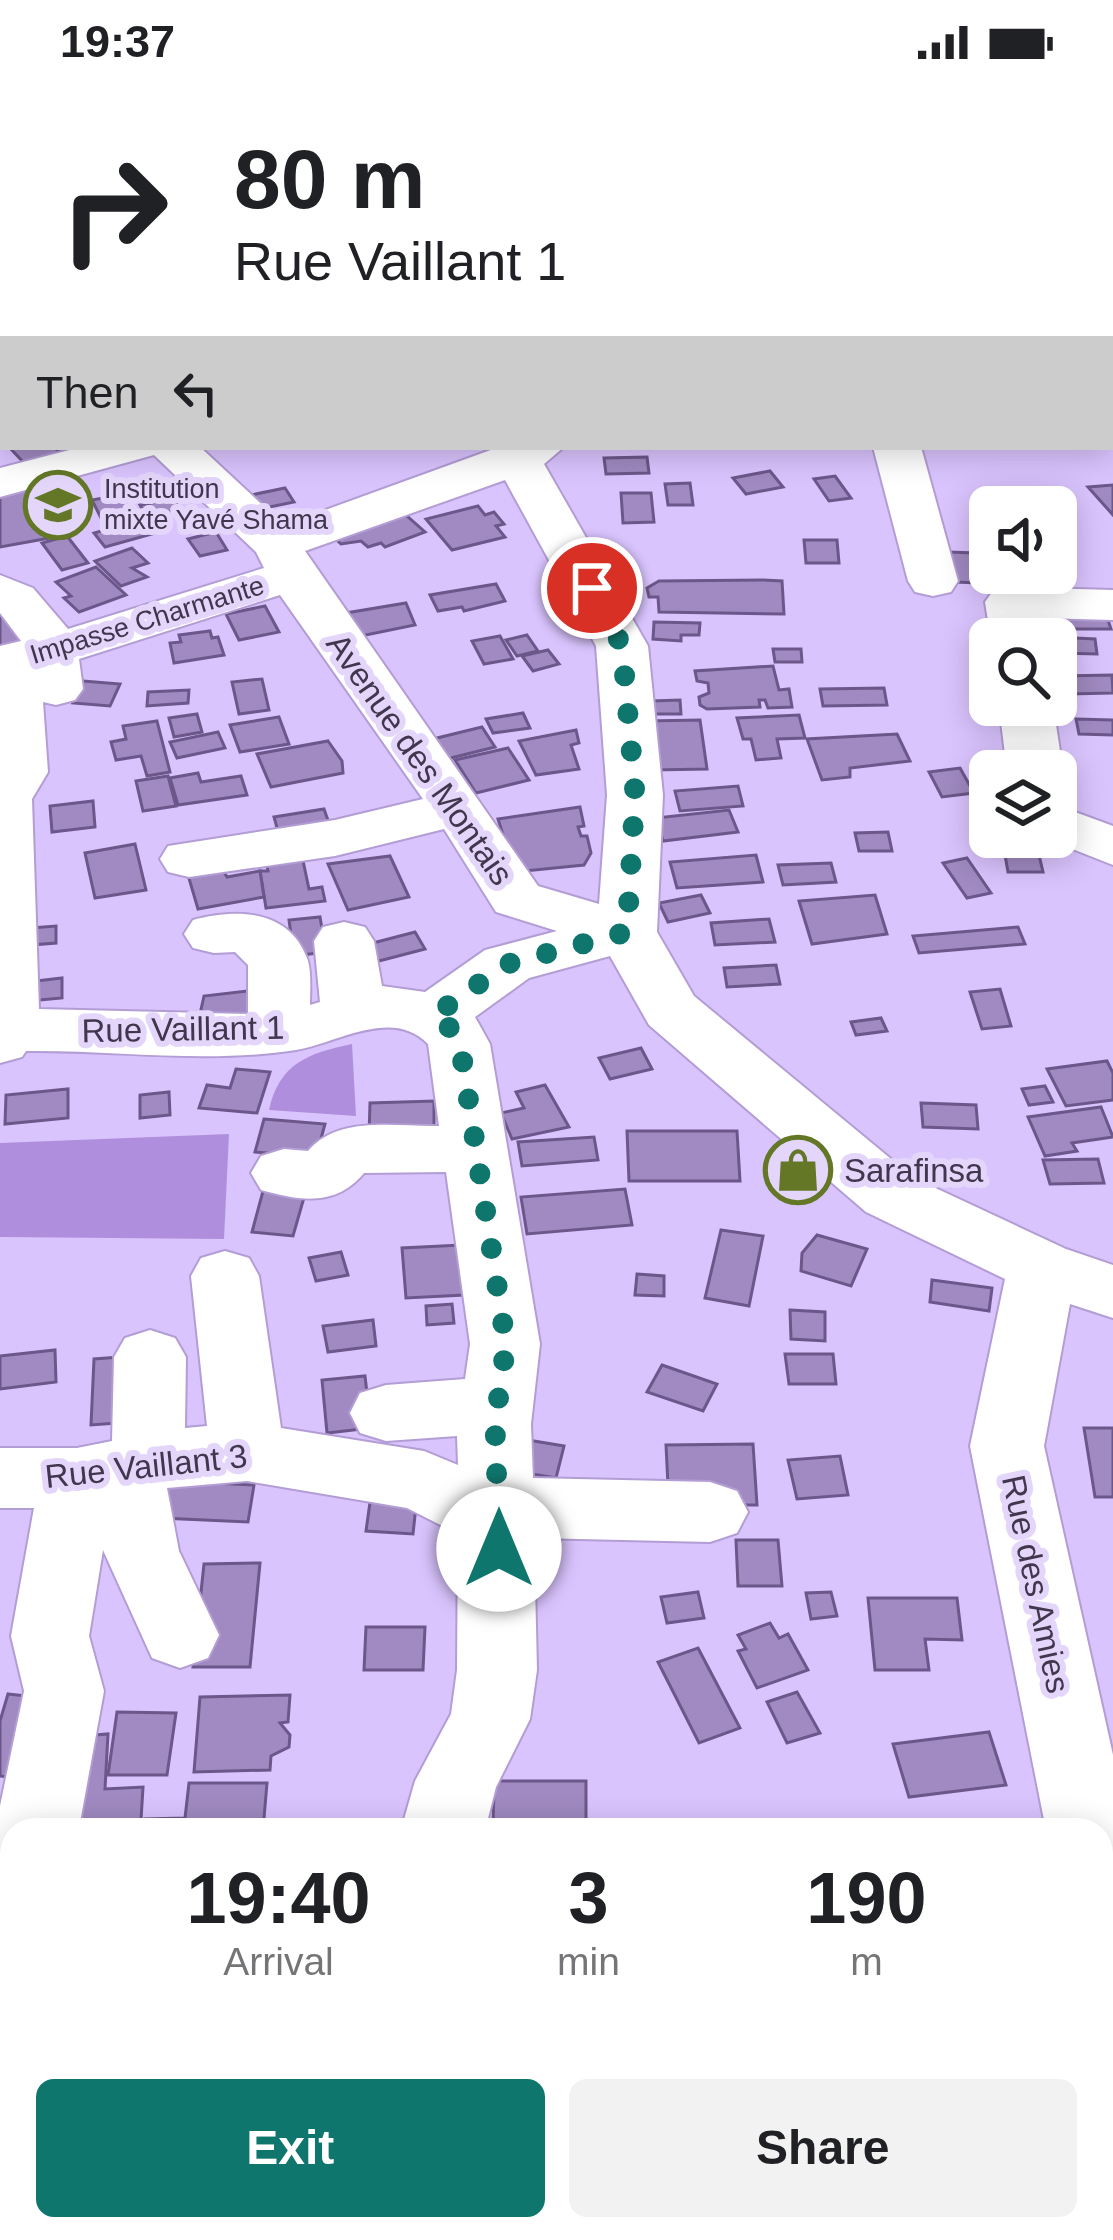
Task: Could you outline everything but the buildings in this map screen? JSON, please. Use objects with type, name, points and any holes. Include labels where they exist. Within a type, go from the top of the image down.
[{"type":"street","points":[[0,483],[69,484],[131,450]]},
{"type":"street","name":"Avenue des Montais","points":[[175,450],[285,560],[517,899],[627,932]]},
{"type":"street","points":[[898,450],[933,581]]},
{"type":"street","points":[[527,451],[622,646],[635,794],[627,932],[671,1010],[890,1195],[1042,1267],[1113,1292]]},
{"type":"street","name":"Impasse Charmante","points":[[21,670],[285,560],[527,451]]},
{"type":"street","points":[[0,590],[20,600],[21,670],[20,772],[4,799],[3,1012]]},
{"type":"street","points":[[1014,618],[1011,602],[1113,605]]},
{"type":"street","points":[[189,859],[335,838],[458,808]]},
{"type":"street","points":[[1077,831],[1113,847]]},
{"type":"street","points":[[214,934],[249,932],[278,961],[280,1031]]},
{"type":"street","points":[[446,1818],[456,1781],[490,1719],[497,1670],[495,1424],[506,1344],[460,1044],[450,1028],[433,1016],[507,964],[627,932]]},
{"type":"street","points":[[344,941],[350,1010]]},
{"type":"street","name":"Rue Vaillant 1","points":[[3,1012],[84,1009],[211,1035],[319,1024],[350,1010],[407,1006],[433,1016]]},
{"type":"street","points":[[84,1009],[98,1058],[152,1068],[157,1086]]},
{"type":"street","points":[[284,1173],[324,1176],[346,1150],[475,1149]]},
{"type":"street","name":"Rue des Amies","points":[[1042,1267],[1007,1446],[1085,1818]]},
{"type":"street","points":[[225,1276],[247,1452]]},
{"type":"street","points":[[25,1818],[64,1691],[50,1636],[120,1469],[148,1447],[150,1357]]},
{"type":"street","points":[[386,1413],[469,1407],[495,1424]]},
{"type":"street","name":"Rue Vaillant 3","points":[[0,1478],[120,1469],[247,1452],[424,1481],[464,1506],[710,1512]]},
{"type":"street","points":[[120,1469],[141,1551],[180,1635]]},
{"type":"shaded area","points":[[352,1044],[356,1116],[269,1110],[280,1081],[298,1063]]},
{"type":"shaded area","points":[[229,1134],[224,1239],[0,1237],[0,1143]]},
{"type":"place","name":"Institution mixte Yavé Shama","points":[[58,505]]},
{"type":"place","name":"Sarafinsa","points":[[798,1170]]},
{"type":"route","points":[[499,1549],[495,1424],[506,1344],[460,1044],[450,1028],[433,1016],[507,964],[559,946],[627,932],[635,794],[622,646],[592,588]]}]
